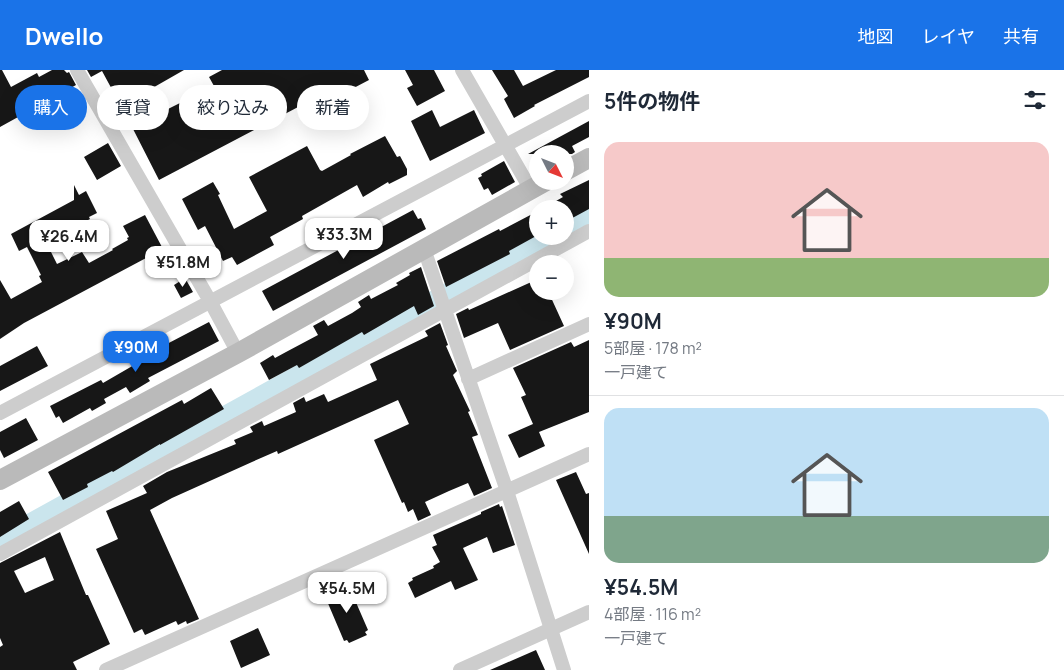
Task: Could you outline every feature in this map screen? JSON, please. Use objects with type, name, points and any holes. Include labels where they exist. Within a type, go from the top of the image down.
[{"type":"street","points":[[77,70],[238,353]]},
{"type":"street","points":[[462,70],[505,146],[529,174]]},
{"type":"street","points":[[0,413],[589,101]]},
{"type":"street","points":[[574,166],[589,158]]},
{"type":"street","points":[[0,480],[238,353],[530,190]]},
{"type":"street","points":[[0,554],[589,231]]},
{"type":"street","points":[[424,248],[507,491],[564,670]]},
{"type":"street","points":[[468,379],[589,324]]},
{"type":"street","points":[[106,670],[589,454]]},
{"type":"street","points":[[460,670],[589,612]]},
{"type":"building","points":[[0,70],[2,70],[11,87],[37,73],[39,77],[52,70],[69,72],[76,85],[15,85],[15,119],[0,127]]},
{"type":"building","points":[[87,70],[184,70],[158,85],[110,85],[102,71],[91,77]]},
{"type":"building","points":[[222,70],[364,70],[369,80],[359,85],[297,85],[297,108],[287,113],[287,85],[213,85],[209,77]]},
{"type":"building","points":[[405,70],[434,70],[445,91],[417,106],[407,88],[413,85]]},
{"type":"building","points":[[492,70],[514,70],[523,86],[556,70],[589,70],[589,77],[534,105],[514,118],[504,99],[508,96]]},
{"type":"building","points":[[179,104],[179,130],[254,130],[159,180],[134,130],[169,130],[169,108]]},
{"type":"building","points":[[432,110],[440,127],[474,110],[485,133],[430,161],[411,121]]},
{"type":"building","points":[[589,121],[589,137],[574,145],[545,145]]},
{"type":"building","points":[[385,136],[397,157],[400,156],[407,169],[407,175],[389,184],[388,182],[363,197],[357,185],[302,216],[303,219],[270,237],[274,245],[237,265],[232,257],[223,261],[205,226],[198,230],[182,199],[213,182],[234,229],[267,211],[249,177],[307,146],[322,171]]},
{"type":"building","points":[[108,143],[121,166],[97,180],[84,157]]},
{"type":"building","points":[[504,161],[515,182],[492,195],[488,188],[484,190],[478,178],[482,176],[481,174]]},
{"type":"building","points":[[589,180],[589,209],[574,217],[574,200],[558,200],[563,197],[560,194],[568,190],[574,190],[574,187]]},
{"type":"building","points":[[74,185],[79,195],[86,191],[97,213],[75,227],[75,224],[45,240],[57,264],[82,252],[89,263],[113,250],[128,240],[127,238],[129,237],[123,226],[145,215],[163,249],[24,323],[0,339],[0,280],[11,299],[42,282],[39,276],[41,275],[27,247],[19,251],[11,234],[74,200]]},
{"type":"building","points":[[413,210],[418,219],[421,218],[426,229],[273,311],[262,291]]},
{"type":"building","points":[[529,216],[529,240],[509,251],[510,254],[446,287],[437,261],[499,229],[500,231]]},
{"type":"building","points":[[421,267],[434,306],[418,315],[414,306],[364,335],[362,332],[299,368],[297,365],[269,380],[260,363],[273,355],[275,358],[318,335],[313,326],[324,320],[328,326],[352,313],[361,307],[358,302],[369,295],[371,299],[398,285],[396,283]]},
{"type":"building","points":[[185,278],[193,292],[181,298],[174,285]]},
{"type":"building","points":[[529,283],[529,300],[552,300],[564,326],[510,350],[498,323],[464,338],[456,314],[468,308],[469,310]]},
{"type":"building","points":[[209,322],[219,341],[148,378],[150,381],[130,393],[126,387],[104,399],[106,403],[92,411],[90,408],[63,423],[59,416],[56,418],[50,406],[101,380],[103,383],[141,361],[140,358]]},
{"type":"building","points":[[440,323],[448,345],[446,346],[457,371],[453,375],[470,411],[468,412],[478,435],[472,437],[492,488],[474,496],[468,483],[425,502],[431,515],[418,521],[413,509],[408,512],[404,502],[402,503],[374,440],[409,424],[398,400],[278,454],[277,451],[252,462],[150,510],[199,619],[187,624],[186,621],[178,625],[176,621],[145,635],[142,629],[134,633],[96,549],[118,539],[106,511],[147,493],[143,486],[167,472],[236,444],[234,440],[253,432],[250,427],[262,421],[264,426],[296,412],[293,403],[304,397],[306,402],[324,394],[328,402],[377,380],[370,364],[428,336],[425,331]]},
{"type":"building","points":[[589,340],[589,412],[539,432],[545,446],[519,458],[508,435],[533,424],[521,397],[526,395],[513,368],[571,342],[574,347]]},
{"type":"building","points":[[37,346],[48,366],[0,391],[0,366]]},
{"type":"building","points":[[211,388],[224,409],[113,472],[87,484],[88,487],[63,500],[48,472],[182,400],[184,404]]},
{"type":"building","points":[[26,418],[38,440],[4,458],[0,450],[0,432]]},
{"type":"building","points":[[576,472],[586,494],[589,493],[589,554],[556,480]]},
{"type":"building","points":[[19,501],[29,519],[0,537],[0,512]]},
{"type":"building","points":[[499,504],[500,507],[502,506],[515,545],[493,553],[487,537],[463,548],[478,580],[455,590],[451,581],[415,598],[408,583],[413,580],[412,578],[434,568],[433,566],[440,562],[432,547],[437,545],[433,535]]},
{"type":"building","points":[[60,532],[86,595],[88,595],[110,644],[73,662],[77,670],[0,670],[0,647],[3,645],[0,638],[0,563]],"holes":[[[45,557],[54,580],[25,593],[14,571]]]},
{"type":"building","points":[[348,584],[368,630],[365,632],[367,635],[349,643],[347,640],[344,641],[324,594]]},
{"type":"building","points":[[258,628],[270,655],[241,668],[230,641]]},
{"type":"building","points":[[536,650],[545,670],[490,670]]},
{"type":"waterway","points":[[574,222],[589,214]]},
{"type":"waterway","points":[[0,539],[533,245]]}]
